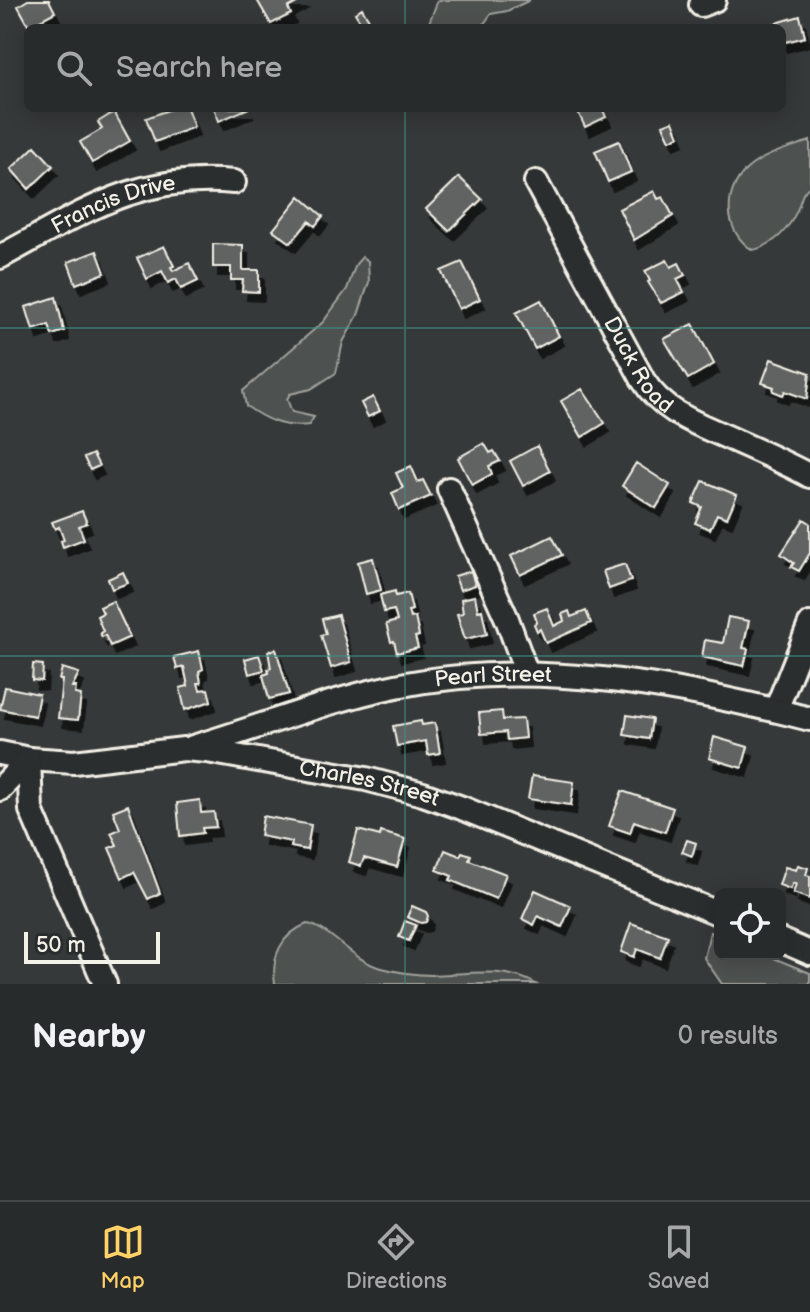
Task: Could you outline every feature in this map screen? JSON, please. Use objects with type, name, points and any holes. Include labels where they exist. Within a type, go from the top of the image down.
[{"type":"street","name":"Francis Drive","points":[[0,257],[124,194],[173,181],[234,182]]},
{"type":"street","name":"Duck Road","points":[[536,182],[643,380],[657,399],[679,416],[810,476]]},
{"type":"street","points":[[449,489],[507,619],[527,674]]},
{"type":"street","points":[[776,710],[810,624]]},
{"type":"street","name":"Pearl Street","points":[[184,749],[330,703],[392,687],[462,676],[527,674],[633,684],[810,719]]},
{"type":"street","name":"Charles Street","points":[[0,753],[29,759],[95,760],[184,749],[343,774],[423,794],[714,912]]},
{"type":"street","points":[[0,789],[29,759]]},
{"type":"street","points":[[29,759],[31,810],[105,984]]},
{"type":"street","points":[[786,943],[810,953]]},
{"type":"shaded area","points":[[438,0],[530,0],[507,11],[491,14],[484,24],[429,24]]},
{"type":"shaded area","points":[[810,141],[810,186],[803,193],[795,215],[775,240],[753,250],[743,243],[732,223],[730,200],[733,189],[747,169],[761,159]]},
{"type":"shaded area","points":[[362,257],[368,261],[369,282],[358,315],[343,342],[336,373],[311,389],[290,394],[287,399],[292,412],[314,417],[309,425],[276,422],[246,406],[243,391],[323,322],[347,289],[356,264]]},
{"type":"shaded area","points":[[307,924],[325,931],[362,959],[382,968],[426,975],[499,973],[536,984],[275,984],[275,965],[284,940]]},
{"type":"shaded area","points":[[710,932],[714,934],[714,960],[779,960],[810,973],[810,984],[722,984],[704,958]]},
{"type":"building","points":[[28,0],[49,0],[55,12],[28,24],[18,6]]},
{"type":"building","points":[[257,0],[302,0],[288,8],[291,14],[271,24]]},
{"type":"building","points":[[362,8],[369,20],[362,24],[355,13]]},
{"type":"building","points":[[800,16],[805,37],[786,42],[786,24],[773,24]]},
{"type":"building","points":[[114,112],[130,141],[92,163],[80,142],[102,129],[98,122]]},
{"type":"building","points":[[163,112],[188,112],[194,127],[155,142],[146,118]]},
{"type":"building","points":[[216,112],[240,112],[219,121]]},
{"type":"building","points":[[578,112],[604,112],[606,117],[585,127]]},
{"type":"building","points":[[673,121],[679,136],[670,140],[663,125]]},
{"type":"building","points":[[619,141],[631,172],[608,182],[595,151]]},
{"type":"building","points":[[35,146],[53,166],[29,189],[11,169]]},
{"type":"building","points":[[459,177],[482,199],[449,231],[426,209]]},
{"type":"building","points":[[654,191],[658,199],[663,197],[673,216],[634,240],[619,209]]},
{"type":"building","points":[[300,196],[323,216],[315,226],[309,221],[291,243],[273,230]]},
{"type":"building","points":[[213,244],[243,245],[243,270],[259,270],[259,292],[242,291],[243,280],[231,280],[231,267],[213,267]]},
{"type":"building","points":[[164,246],[174,266],[171,267],[173,271],[189,263],[198,281],[181,289],[176,279],[168,283],[162,271],[147,279],[137,258]]},
{"type":"building","points":[[97,251],[105,273],[76,284],[68,262]]},
{"type":"building","points":[[667,260],[671,267],[679,263],[685,275],[677,279],[684,292],[661,303],[645,271]]},
{"type":"building","points":[[462,262],[480,299],[459,309],[441,271]]},
{"type":"building","points":[[56,297],[64,331],[52,335],[49,325],[33,330],[26,307]]},
{"type":"building","points":[[541,300],[559,336],[535,349],[516,313]]},
{"type":"building","points":[[693,324],[714,364],[688,379],[664,339]]},
{"type":"building","points":[[771,359],[810,373],[807,399],[785,391],[783,395],[773,391],[774,387],[762,383]]},
{"type":"building","points":[[582,389],[605,423],[582,437],[561,401]]},
{"type":"building","points":[[373,397],[380,411],[368,417],[361,403]]},
{"type":"building","points":[[484,443],[500,461],[489,466],[492,474],[472,485],[458,458]]},
{"type":"building","points":[[537,446],[550,471],[523,486],[510,461]]},
{"type":"building","points":[[93,454],[99,466],[90,470],[84,458]]},
{"type":"building","points":[[636,463],[670,485],[656,508],[622,486]]},
{"type":"building","points":[[411,466],[418,482],[423,480],[431,496],[399,510],[392,493],[403,488],[396,473]]},
{"type":"building","points":[[703,481],[737,495],[727,518],[717,514],[710,529],[695,523],[702,507],[693,503]]},
{"type":"building","points":[[82,511],[87,523],[79,526],[84,539],[63,547],[59,527],[55,529],[52,522]]},
{"type":"building","points":[[804,519],[810,523],[810,553],[799,571],[791,567],[794,563],[781,554]]},
{"type":"building","points":[[552,536],[562,555],[520,575],[511,556]]},
{"type":"building","points":[[373,558],[381,590],[366,594],[358,562]]},
{"type":"building","points":[[625,564],[631,581],[609,589],[603,571]]},
{"type":"building","points":[[471,571],[475,585],[460,590],[455,576]]},
{"type":"building","points":[[123,572],[128,583],[112,589],[108,579]]},
{"type":"building","points":[[395,591],[396,596],[408,593],[412,610],[408,611],[410,618],[415,617],[419,636],[415,637],[418,648],[397,653],[386,624],[397,621],[394,610],[384,612],[380,595]]},
{"type":"building","points":[[475,596],[478,611],[482,610],[487,634],[465,639],[457,614],[463,613],[461,599]]},
{"type":"building","points":[[113,601],[130,637],[110,646],[105,635],[102,637],[100,633],[103,631],[97,616],[103,613],[100,607]]},
{"type":"building","points":[[547,608],[554,626],[564,621],[562,614],[569,611],[571,617],[586,611],[591,623],[546,643],[540,629],[537,631],[534,624],[537,622],[534,613]]},
{"type":"building","points":[[338,615],[351,662],[331,668],[321,635],[326,634],[322,619]]},
{"type":"building","points":[[728,617],[749,621],[743,648],[748,649],[744,666],[702,657],[705,640],[723,643]]},
{"type":"building","points":[[276,649],[289,694],[269,699],[263,675],[269,673],[268,669],[271,668],[268,651]]},
{"type":"building","points":[[199,651],[203,669],[199,671],[201,683],[198,683],[200,690],[208,689],[211,701],[185,710],[180,688],[188,686],[184,667],[177,669],[174,657]]},
{"type":"building","points":[[259,655],[264,670],[249,674],[245,659]]},
{"type":"building","points":[[33,664],[43,665],[42,681],[32,680]]},
{"type":"building","points":[[62,668],[79,673],[72,687],[76,687],[75,694],[81,695],[78,720],[58,718]]},
{"type":"building","points":[[5,687],[39,694],[35,716],[0,709]]},
{"type":"building","points":[[502,711],[503,720],[523,719],[525,738],[507,740],[506,732],[481,734],[479,713]]},
{"type":"building","points":[[627,715],[652,719],[649,739],[624,735]]},
{"type":"building","points":[[421,721],[422,725],[435,723],[440,753],[428,755],[426,741],[397,746],[393,726]]},
{"type":"building","points":[[714,737],[748,747],[742,768],[709,758]]},
{"type":"building","points":[[532,776],[574,782],[571,805],[528,799]]},
{"type":"building","points":[[622,791],[673,808],[665,832],[634,821],[630,833],[609,826]]},
{"type":"building","points":[[200,800],[201,813],[214,812],[216,827],[202,828],[203,833],[180,836],[177,803]]},
{"type":"building","points":[[128,805],[160,893],[148,899],[134,872],[122,878],[109,848],[117,845],[111,833],[120,829],[113,811]]},
{"type":"building","points":[[263,816],[311,825],[307,850],[291,847],[292,842],[260,836]]},
{"type":"building","points":[[358,830],[405,839],[397,867],[364,858],[361,866],[349,862]]},
{"type":"building","points":[[687,840],[696,843],[692,856],[682,852]]},
{"type":"building","points":[[445,850],[460,856],[462,852],[471,855],[469,860],[506,874],[496,899],[450,880],[452,876],[437,870]]},
{"type":"building","points":[[798,865],[808,868],[806,875],[810,876],[810,899],[793,893],[796,884],[793,883],[790,889],[779,885],[785,867],[796,870]]},
{"type":"building","points":[[535,890],[571,906],[562,927],[538,916],[534,925],[522,919]]},
{"type":"building","points":[[412,906],[426,912],[426,922],[407,917]]},
{"type":"building","points":[[405,921],[416,925],[409,941],[399,937]]},
{"type":"building","points":[[631,923],[668,936],[660,958],[637,949],[634,957],[621,952]]}]
